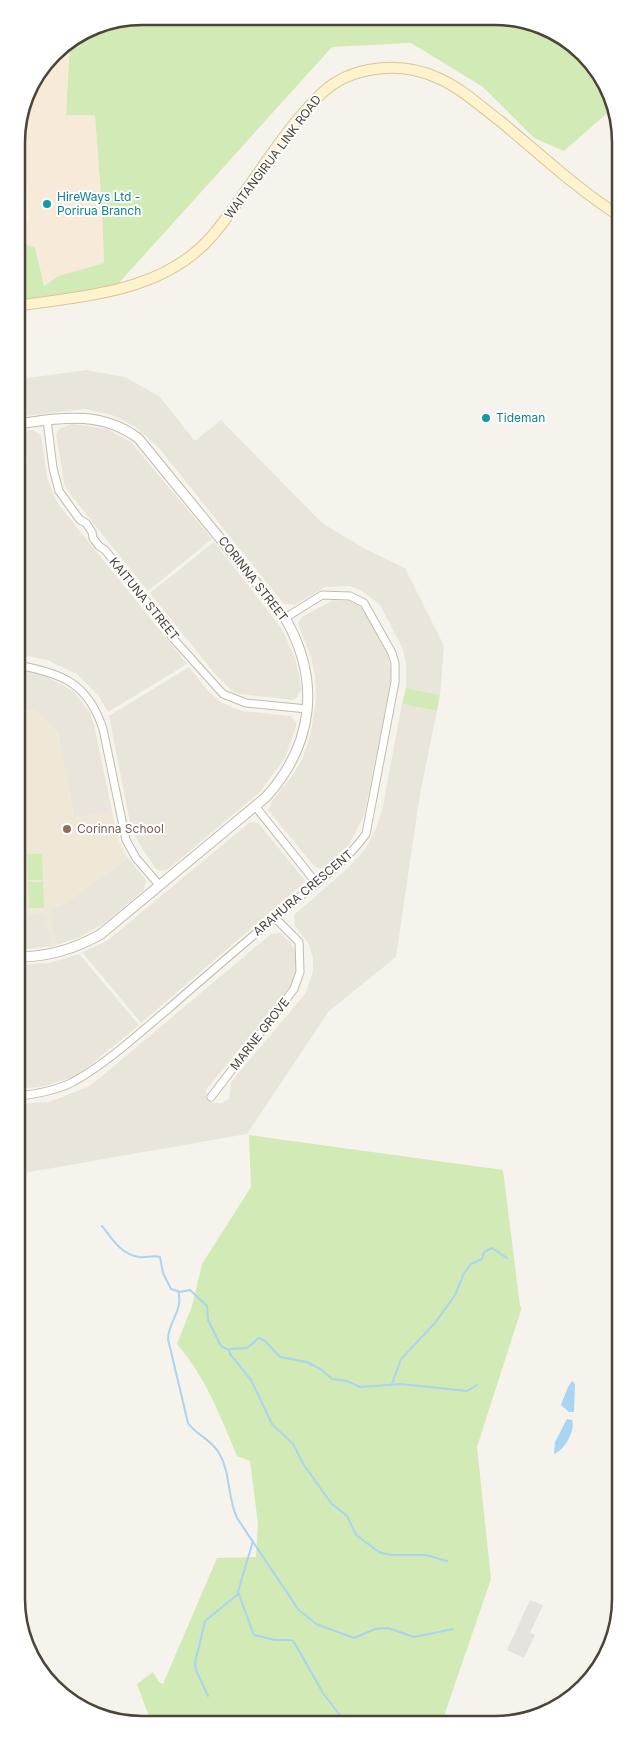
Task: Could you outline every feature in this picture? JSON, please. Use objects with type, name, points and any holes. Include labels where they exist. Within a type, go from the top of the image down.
[{"type":"main road","name":"WAITANGIRUA LINK ROAD","points":[[25,305],[130,287],[176,267],[198,250],[212,235],[289,132],[322,93],[353,74],[388,67],[415,70],[452,85],[612,211]]},
{"type":"street","name":"CORINNA STREET","points":[[25,423],[76,417],[99,419],[119,426],[138,438],[285,618],[299,645],[305,667],[308,690],[308,709],[302,737],[293,759],[276,786],[255,806],[114,924],[89,940],[55,953],[25,956]]},
{"type":"street","name":"KAITUNA STREET","points":[[47,420],[56,482],[64,499],[80,520],[89,528],[99,546],[106,550],[155,612],[165,621],[171,636],[179,642],[214,686],[234,700],[308,709]]},
{"type":"street","name":"ARAHURA CRESCENT","points":[[25,1095],[50,1091],[72,1082],[97,1066],[144,1029],[274,917],[317,884],[352,852],[366,834],[396,682],[395,663],[373,616],[364,603],[350,596],[322,595],[285,618]]},
{"type":"street","points":[[25,666],[47,670],[80,687],[100,719],[126,840],[136,858],[160,886]]},
{"type":"street","points":[[255,806],[317,884]]},
{"type":"street","name":"MARNE GROVE","points":[[211,1097],[283,1006],[300,972],[299,942],[274,917]]},
{"type":"shaded area","points":[[69,51],[66,115],[95,115],[104,263],[58,276],[43,286],[35,248],[25,244],[25,225],[29,222],[25,135],[29,112],[37,90],[49,71]]},
{"type":"shaded area","points":[[87,370],[125,377],[159,396],[195,441],[221,420],[322,523],[365,549],[405,568],[444,646],[440,695],[406,688],[406,663],[402,647],[380,605],[362,591],[350,586],[325,587],[294,605],[283,603],[159,448],[136,427],[112,415],[85,409],[25,416],[25,378]]},
{"type":"shaded area","points":[[72,424],[107,429],[131,442],[212,539],[148,591],[69,493],[64,483],[56,434],[59,429]]},
{"type":"shaded area","points":[[32,430],[41,435],[47,478],[58,504],[187,664],[108,712],[98,695],[77,674],[47,660],[25,656],[25,463],[27,463],[25,431]]},
{"type":"shaded area","points":[[214,542],[282,629],[295,658],[299,675],[301,690],[296,698],[292,700],[240,694],[232,691],[216,675],[150,593]]},
{"type":"shaded area","points":[[333,600],[348,601],[360,605],[388,656],[392,676],[364,816],[348,846],[329,866],[320,869],[314,866],[268,810],[272,801],[302,760],[310,736],[316,702],[315,675],[311,657],[298,623],[302,617]]},
{"type":"shaded area","points":[[189,667],[209,692],[222,703],[242,711],[291,716],[296,722],[296,727],[285,758],[260,792],[167,870],[161,871],[156,869],[131,828],[109,716]]},
{"type":"shaded area","points":[[25,672],[43,675],[63,685],[74,692],[89,711],[94,724],[112,811],[74,818],[58,733],[37,712],[25,710]]},
{"type":"shaded area","points":[[402,704],[437,711],[420,794],[396,957],[329,1011],[247,1134],[25,1173],[25,1104],[49,1102],[90,1086],[271,934],[280,933],[290,942],[296,953],[296,971],[293,983],[206,1090],[207,1096],[212,1103],[222,1103],[229,1099],[231,1082],[305,994],[313,972],[313,958],[308,943],[295,926],[294,915],[348,868],[366,848],[375,831],[382,811]]},
{"type":"shaded area","name":"Corinna School","points":[[25,710],[37,712],[58,733],[74,818],[112,811],[119,841],[128,858],[67,902],[52,908],[48,914],[57,945],[52,947],[45,914],[39,912],[25,917]]},
{"type":"shaded area","points":[[250,822],[258,823],[305,880],[304,883],[141,1023],[82,952],[107,941]]},
{"type":"shaded area","points":[[128,858],[146,880],[144,890],[103,924],[80,937],[57,945],[48,914],[52,908],[67,902]]},
{"type":"shaded area","points":[[39,912],[45,914],[52,946],[25,949],[25,917]]},
{"type":"shaded area","points":[[79,954],[139,1025],[73,1077],[45,1086],[25,1088],[25,965],[49,963]]},
{"type":"shaded area","points":[[530,1600],[543,1605],[530,1633],[535,1635],[524,1658],[507,1650]]},
{"type":"green space","points":[[142,25],[495,25],[518,27],[547,37],[578,59],[600,90],[608,112],[564,151],[534,138],[483,87],[411,43],[332,47],[117,285],[25,301],[25,244],[35,248],[44,286],[58,276],[104,263],[95,115],[66,115],[70,50],[105,31],[119,27]]},
{"type":"green space","points":[[406,688],[440,695],[437,711],[402,704]]},
{"type":"green space","points":[[27,854],[42,854],[43,880],[28,880]]},
{"type":"green space","points":[[28,882],[43,882],[44,908],[29,908]]},
{"type":"green space","points":[[249,1135],[503,1170],[520,1306],[522,1307],[477,1447],[491,1579],[444,1716],[149,1716],[137,1684],[153,1672],[159,1682],[163,1684],[217,1558],[256,1557],[258,1524],[250,1461],[237,1456],[204,1384],[177,1344],[192,1306],[202,1264],[251,1187]]},
{"type":"water","points":[[572,1381],[575,1384],[574,1412],[569,1412],[561,1405]]},
{"type":"water","points":[[567,1419],[572,1420],[571,1434],[562,1449],[554,1454],[555,1442]]},
{"type":"waterway","points":[[102,1226],[118,1246],[127,1253],[139,1257],[160,1257],[163,1273],[171,1289],[180,1292],[190,1290],[207,1306],[208,1320],[221,1346],[229,1350],[230,1354],[251,1380],[272,1424],[293,1444],[304,1465],[331,1503],[347,1516],[356,1535],[379,1552],[390,1555],[426,1555],[447,1561]]},
{"type":"waterway","points":[[392,1384],[401,1359],[435,1323],[455,1295],[464,1273],[471,1264],[482,1259],[484,1252],[492,1248],[507,1258]]},
{"type":"waterway","points":[[178,1291],[179,1304],[170,1327],[168,1339],[188,1423],[212,1444],[219,1453],[223,1461],[237,1518],[298,1609],[316,1624],[354,1638],[375,1629],[388,1628],[414,1637],[453,1629]]},
{"type":"waterway","points":[[230,1349],[247,1348],[259,1338],[265,1341],[280,1357],[307,1362],[322,1370],[332,1379],[347,1381],[360,1387],[401,1384],[467,1391],[477,1385]]},
{"type":"waterway","points":[[208,1696],[196,1670],[195,1663],[205,1621],[237,1595],[253,1541]]},
{"type":"waterway","points":[[238,1592],[254,1635],[275,1640],[292,1640],[323,1693],[340,1716]]},
{"type":"place","name":"HireWays Ltd - Porirua Branch","points":[[47,204]]},
{"type":"place","name":"Tideman","points":[[486,418]]},
{"type":"place","name":"Corinna School","points":[[67,829]]}]
